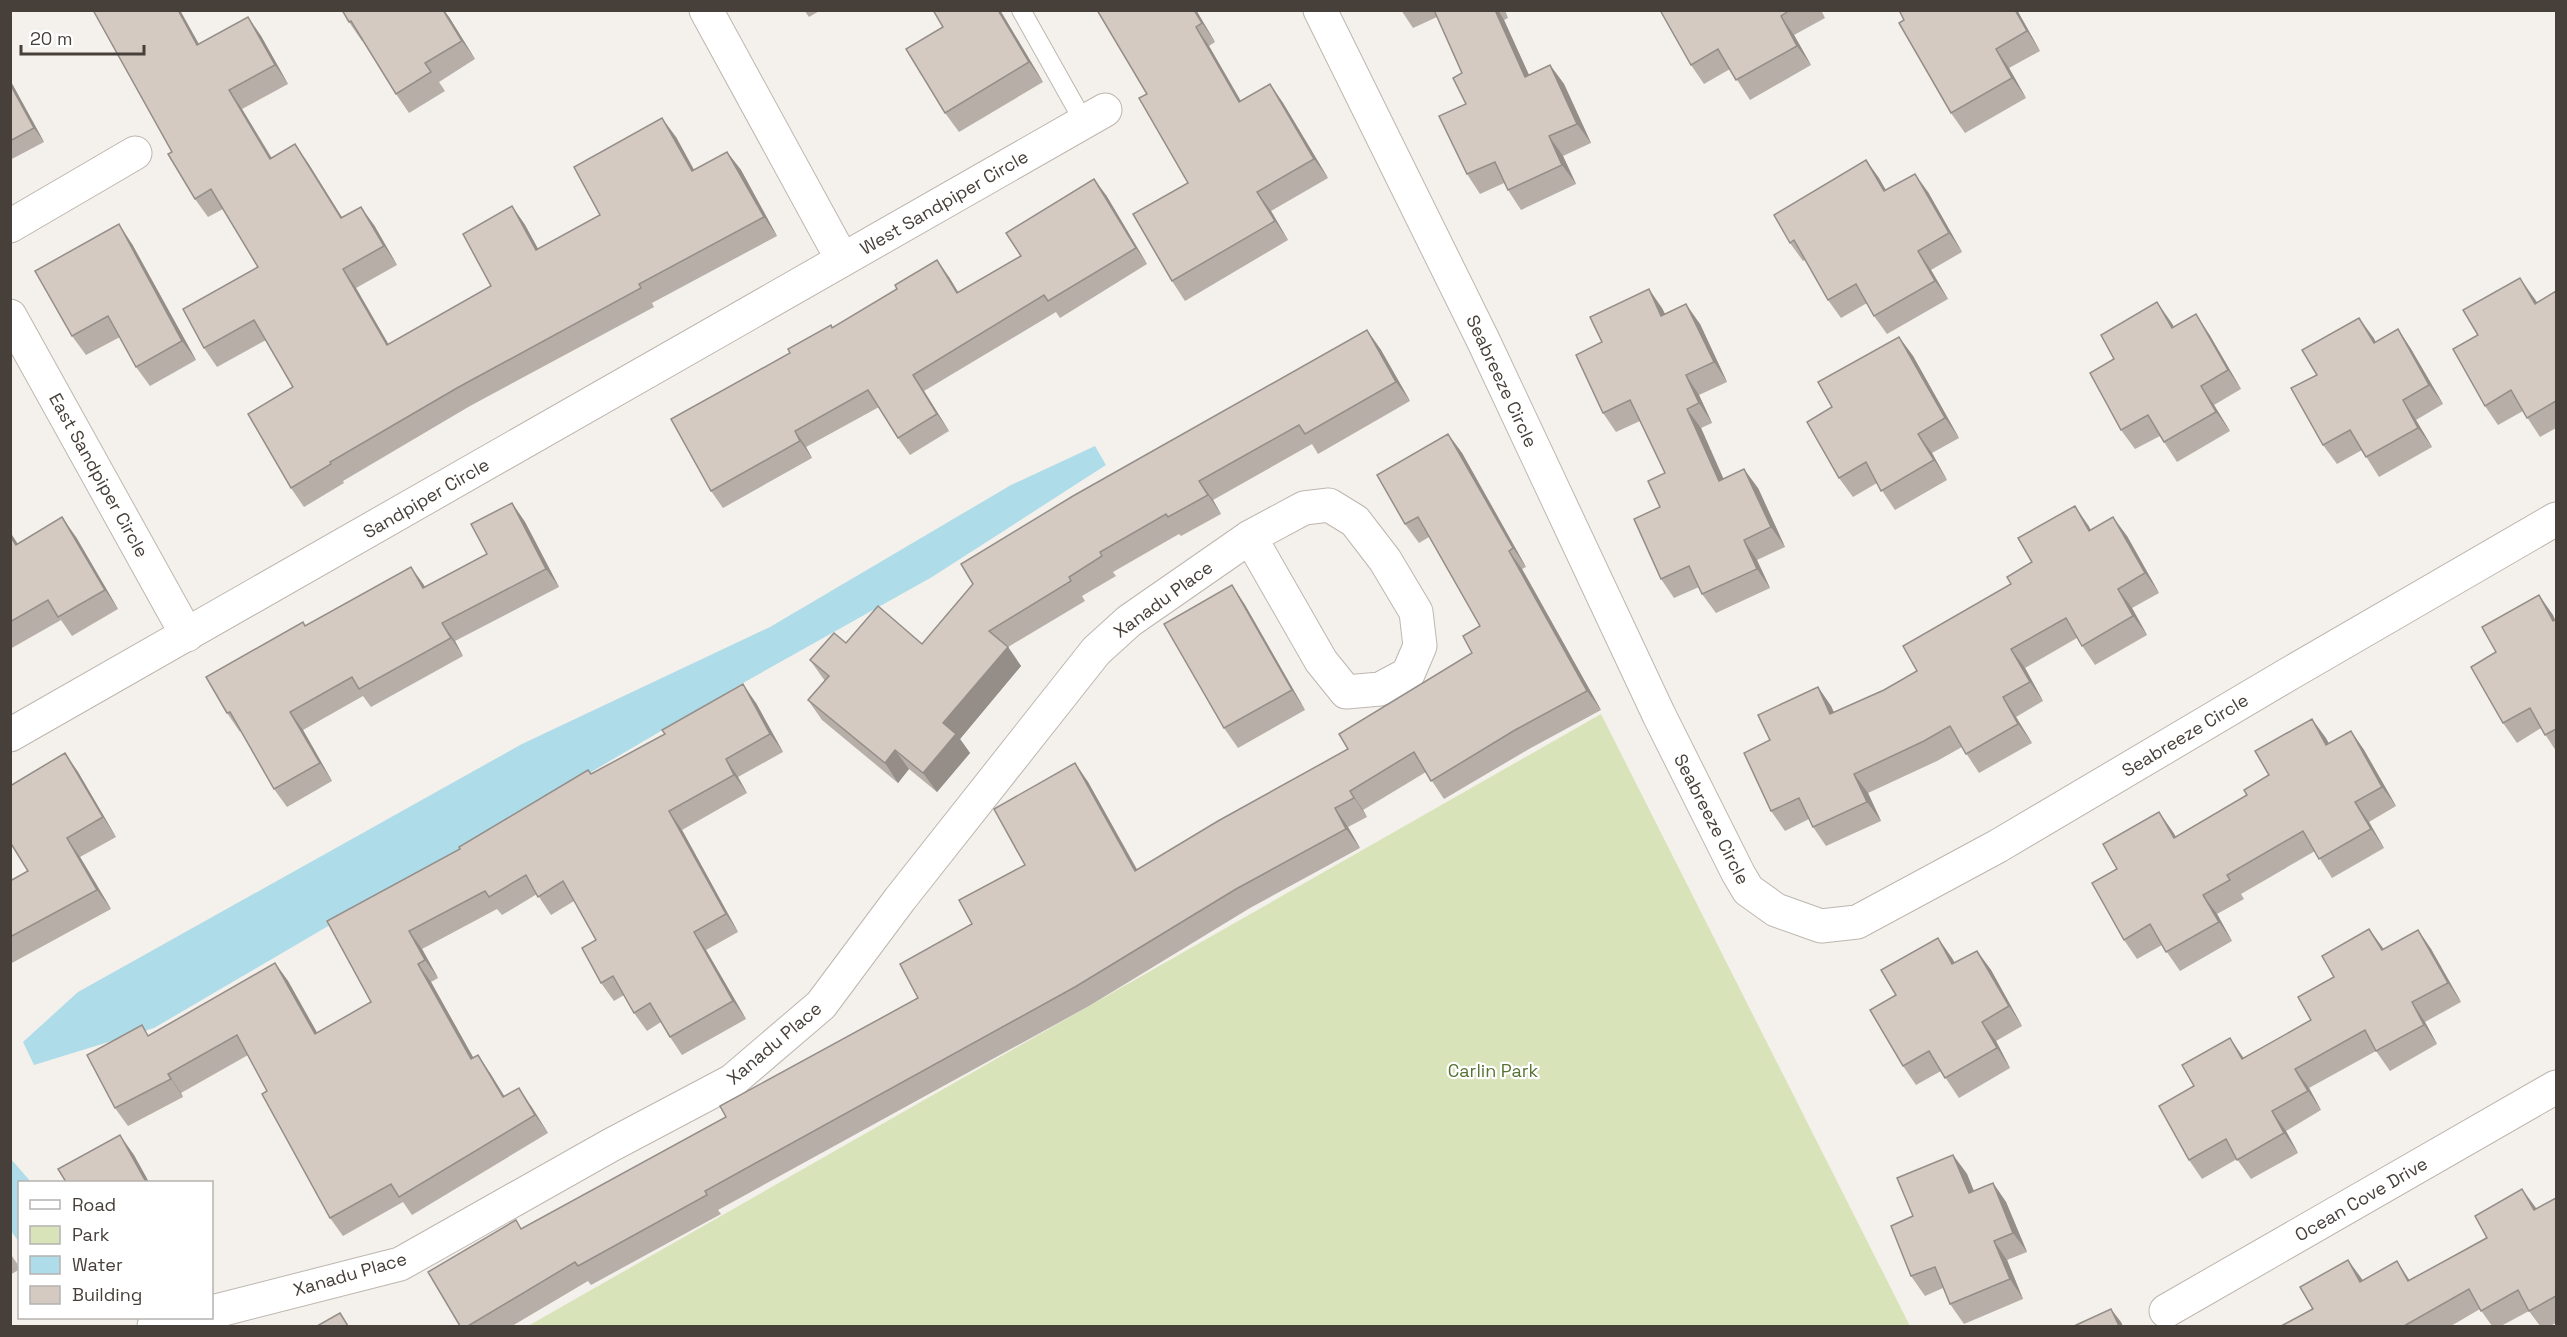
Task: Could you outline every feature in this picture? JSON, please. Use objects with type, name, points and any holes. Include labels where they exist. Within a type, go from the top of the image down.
[{"type":"street","name":"West Sandpiper Circle","points":[[706,10],[842,260],[1094,116]]},
{"type":"street","name":"Seabreeze Circle","points":[[1320,10],[1483,340],[1659,715],[1733,863],[1748,890],[1776,910],[1821,926],[1857,922],[1998,846],[2277,680],[2556,519]]},
{"type":"street","points":[[10,226],[135,153]]},
{"type":"street","name":"Sandpiper Circle","points":[[10,735],[842,260]]},
{"type":"street","name":"East Sandpiper Circle","points":[[10,316],[187,635]]},
{"type":"street","name":"Xanadu Place","points":[[213,1312],[400,1264],[611,1145],[732,1081],[821,1005],[900,899],[1096,651],[1129,621],[1250,537],[1304,508],[1329,506],[1356,521],[1385,560],[1416,612],[1420,646],[1408,674],[1380,689],[1346,692],[1321,661],[1250,537]]},
{"type":"street","name":"Ocean Cove Drive","points":[[2166,1311],[2556,1087]]},
{"type":"street","points":[[154,1326],[182,1319]]},
{"type":"lane","points":[[1021,10],[1094,116]]},
{"type":"green space","name":"Carlin Park","points":[[1601,714],[1910,1326],[528,1326]]},
{"type":"water","points":[[1095,446],[1106,465],[932,577],[743,683],[154,1028],[34,1065],[23,1042],[78,992],[522,744],[770,627],[1011,485]]},
{"type":"water","points":[[10,1158],[30,1181],[18,1181],[18,1241],[11,1231]]},
{"type":"building","points":[[93,10],[178,10],[197,45],[248,17],[275,65],[229,90],[270,159],[295,144],[341,218],[361,207],[384,246],[343,269],[387,345],[491,286],[463,234],[512,206],[536,250],[600,215],[574,167],[662,118],[692,171],[727,152],[764,217],[639,284],[641,288],[457,388],[330,462],[331,464],[291,488],[248,414],[293,387],[254,320],[204,348],[183,309],[258,267],[211,189],[195,199],[168,154],[172,152]]},
{"type":"building","points":[[342,10],[443,10],[462,41],[425,63],[431,72],[396,94]]},
{"type":"building","points":[[933,10],[998,10],[1029,62],[945,113],[906,49],[943,27]]},
{"type":"building","points":[[1097,10],[1194,10],[1202,23],[1196,27],[1239,102],[1270,84],[1314,159],[1257,192],[1275,221],[1172,281],[1133,214],[1188,183],[1139,98],[1147,94]]},
{"type":"building","points":[[1434,10],[1495,10],[1525,77],[1550,65],[1577,124],[1549,136],[1562,165],[1508,190],[1495,162],[1467,174],[1439,116],[1466,104],[1453,78],[1462,73]]},
{"type":"building","points":[[1660,10],[1790,10],[1781,16],[1797,46],[1736,80],[1718,49],[1691,65]]},
{"type":"building","points":[[1899,10],[2015,10],[2027,31],[1996,49],[2012,78],[1951,113],[1899,23],[1904,20]]},
{"type":"building","points":[[10,84],[34,128],[10,141]]},
{"type":"building","points":[[1866,160],[1884,191],[1915,174],[1949,233],[1918,251],[1935,281],[1874,316],[1856,284],[1828,300],[1794,240],[1790,243],[1774,215]]},
{"type":"building","points":[[1094,179],[1136,248],[1048,301],[1044,295],[913,375],[937,414],[898,438],[868,390],[795,431],[800,441],[711,491],[671,419],[790,353],[788,349],[831,325],[832,328],[897,289],[895,285],[937,260],[957,293],[1021,256],[1006,233]]},
{"type":"building","points":[[119,224],[182,341],[136,367],[108,316],[72,336],[35,271]]},
{"type":"building","points":[[2520,278],[2535,304],[2556,291],[2556,401],[2527,418],[2511,390],[2485,406],[2453,349],[2478,335],[2463,310]]},
{"type":"building","points":[[1649,289],[1661,316],[1686,304],[1714,362],[1686,375],[1699,403],[1687,409],[1719,481],[1744,469],[1771,527],[1744,540],[1757,569],[1702,594],[1689,566],[1661,579],[1634,519],[1660,507],[1648,481],[1665,473],[1630,400],[1603,413],[1576,355],[1602,342],[1590,317]]},
{"type":"building","points":[[2157,302],[2172,328],[2196,314],[2228,370],[2201,386],[2216,412],[2164,442],[2148,415],[2121,430],[2090,373],[2114,359],[2101,335]]},
{"type":"building","points":[[2359,318],[2374,343],[2398,329],[2429,385],[2403,400],[2418,428],[2366,457],[2350,430],[2323,445],[2291,388],[2317,375],[2302,350]]},
{"type":"building","points":[[1367,330],[1396,382],[1305,434],[1299,425],[1199,481],[1208,495],[1168,517],[1166,514],[1100,552],[1102,556],[1069,577],[1071,581],[989,631],[1008,647],[943,723],[956,734],[923,773],[895,750],[885,763],[808,700],[829,676],[810,660],[834,633],[846,643],[878,606],[922,644],[973,584],[961,564],[1073,496]]},
{"type":"building","points":[[1899,337],[1945,418],[1918,434],[1934,460],[1881,491],[1866,462],[1839,478],[1807,422],[1832,407],[1818,382]]},
{"type":"building","points":[[1448,434],[1513,548],[1509,551],[1587,691],[1515,730],[1431,781],[1414,752],[1350,791],[1354,798],[1335,808],[1346,829],[1236,889],[1075,987],[705,1191],[707,1195],[578,1266],[575,1262],[468,1326],[460,1326],[428,1272],[516,1220],[521,1229],[726,1117],[720,1106],[918,998],[900,964],[972,924],[959,900],[1025,865],[994,809],[1075,763],[1135,871],[1218,821],[1348,749],[1339,734],[1472,653],[1463,636],[1480,626],[1418,517],[1405,524],[1377,475]]},
{"type":"building","points":[[512,503],[546,569],[442,623],[451,638],[359,689],[352,677],[290,712],[320,763],[274,789],[230,712],[227,713],[206,677],[303,622],[305,626],[411,567],[423,588],[487,554],[471,524]]},
{"type":"building","points":[[2075,506],[2089,531],[2113,517],[2145,573],[2118,589],[2133,616],[2082,646],[2066,618],[2011,649],[2030,682],[2003,697],[2018,724],[1966,754],[1950,726],[1854,774],[1867,802],[1813,827],[1799,798],[1771,811],[1744,753],[1770,740],[1758,715],[1818,687],[1830,714],[1884,690],[1917,671],[1903,646],[2011,584],[2007,577],[2032,562],[2018,538]]},
{"type":"building","points":[[62,517],[105,590],[58,617],[48,600],[10,622],[10,536],[16,545]]},
{"type":"building","points":[[1232,585],[1292,690],[1224,728],[1164,624]]},
{"type":"building","points":[[2539,595],[2553,621],[2556,619],[2556,729],[2545,735],[2530,708],[2503,723],[2471,667],[2496,652],[2482,627]]},
{"type":"building","points":[[743,684],[770,734],[726,759],[734,775],[669,811],[726,914],[694,932],[733,1001],[670,1037],[650,1003],[634,1013],[613,976],[601,983],[582,948],[596,940],[563,881],[538,897],[526,875],[489,897],[485,891],[409,931],[425,960],[418,964],[471,1059],[478,1055],[503,1097],[519,1088],[535,1115],[399,1197],[391,1184],[330,1218],[262,1094],[267,1091],[237,1035],[168,1074],[171,1079],[115,1108],[87,1055],[142,1025],[148,1036],[275,963],[315,1034],[371,1002],[327,921],[460,849],[459,847],[588,770],[591,774],[665,734],[662,730]]},
{"type":"building","points":[[2312,719],[2326,745],[2351,731],[2382,787],[2355,802],[2371,829],[2319,859],[2303,831],[2227,875],[2230,880],[2203,895],[2219,922],[2166,952],[2150,924],[2124,940],[2092,883],[2117,869],[2103,844],[2159,812],[2174,838],[2247,795],[2244,790],[2269,775],[2255,751]]},
{"type":"building","points":[[65,753],[103,817],[67,838],[97,890],[10,937],[10,881],[28,871],[10,842],[10,786]]},
{"type":"building","points":[[2369,929],[2382,950],[2418,930],[2448,983],[2412,1002],[2424,1025],[2376,1051],[2365,1030],[2295,1069],[2308,1091],[2272,1111],[2284,1133],[2237,1160],[2226,1139],[2189,1160],[2159,1106],[2194,1086],[2182,1065],[2230,1038],[2242,1059],[2311,1020],[2298,997],[2334,977],[2322,956]]},
{"type":"building","points":[[1938,938],[1952,964],[1977,951],[2009,1006],[1982,1022],[1997,1048],[1945,1078],[1929,1051],[1903,1066],[1870,1010],[1896,995],[1881,970]]},
{"type":"building","points":[[120,1135],[145,1181],[65,1181],[58,1169]]},
{"type":"building","points":[[1953,1155],[1969,1193],[1993,1183],[2013,1233],[1994,1241],[2010,1279],[1950,1304],[1935,1267],[1911,1276],[1891,1226],[1913,1216],[1897,1178]]},
{"type":"building","points":[[2522,1189],[2534,1210],[2556,1198],[2556,1296],[2529,1311],[2518,1290],[2481,1311],[2469,1289],[2404,1326],[2281,1326],[2313,1309],[2300,1287],[2348,1260],[2360,1282],[2397,1261],[2408,1281],[2487,1238],[2475,1216]]},
{"type":"building","points":[[2111,1309],[2119,1326],[2074,1326]]},
{"type":"building","points":[[340,1313],[348,1326],[317,1326]]}]
